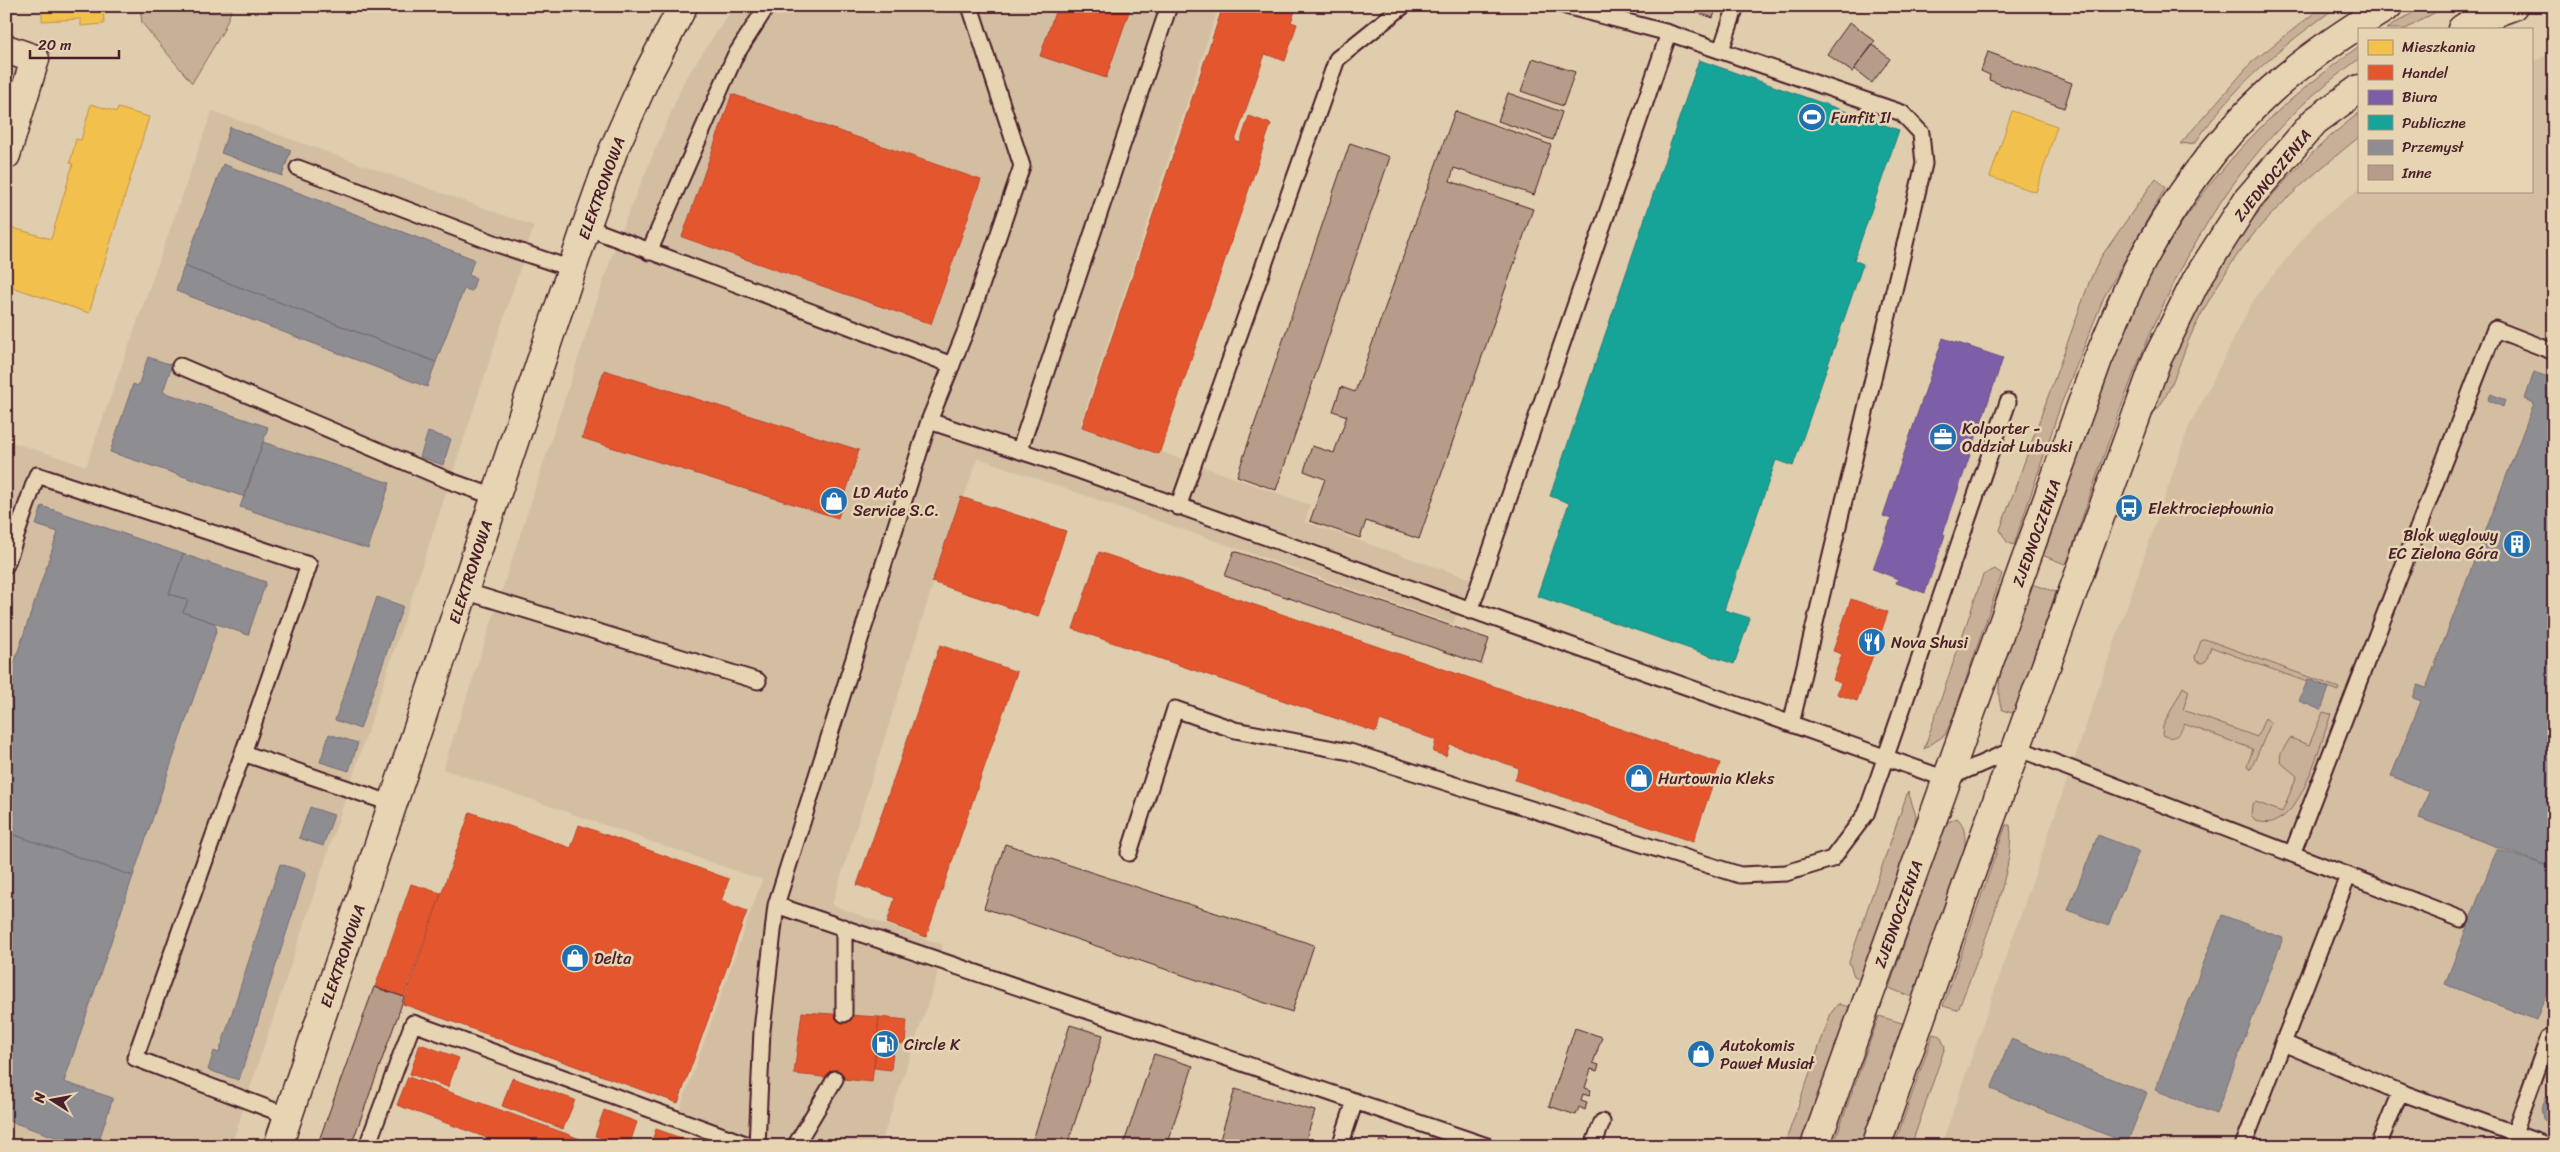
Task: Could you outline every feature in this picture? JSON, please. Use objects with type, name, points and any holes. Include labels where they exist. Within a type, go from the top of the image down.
[{"type":"main road","name":"ELEKTRONOWA","points":[[278,1146],[586,227],[613,152],[644,79],[683,6]]},
{"type":"main road","name":"ZJEDNOCZENIA","points":[[1815,1146],[2098,359],[2137,272],[2186,190],[2224,140],[2271,90],[2357,24],[2388,6]]},
{"type":"main road","points":[[2475,18],[2513,6]]},
{"type":"main road","points":[[6,49],[35,58],[6,155]]},
{"type":"main road","name":"ZJEDNOCZENIA","points":[[1876,1146],[2157,359],[2197,278],[2248,199],[2316,121],[2358,90]]},
{"type":"lane","points":[[650,252],[734,56],[767,6]]},
{"type":"lane","points":[[757,1146],[762,1030],[776,905],[929,421],[999,239],[1022,166],[970,6]]},
{"type":"lane","points":[[1020,449],[1169,6]]},
{"type":"lane","points":[[1178,507],[1337,59],[1403,6]]},
{"type":"lane","points":[[1566,6],[1669,32],[1902,112],[1920,133],[1924,164],[1791,724]]},
{"type":"lane","points":[[1722,50],[1736,6]]},
{"type":"lane","points":[[1470,611],[1669,32]]},
{"type":"lane","points":[[298,168],[497,244],[572,269]]},
{"type":"lane","points":[[586,227],[952,365]]},
{"type":"lane","points":[[2292,854],[2495,329],[2554,352]]},
{"type":"lane","points":[[180,366],[450,481],[495,497]]},
{"type":"lane","points":[[1129,853],[1175,709],[1235,730],[1350,752],[1740,876],[1786,873],[1832,859],[1866,814],[2008,402]]},
{"type":"lane","points":[[929,421],[1020,449],[1178,507],[1946,779],[2017,748],[2461,919]]},
{"type":"lane","points":[[6,565],[37,475],[309,565],[135,1058],[288,1116]]},
{"type":"lane","points":[[464,591],[758,682]]},
{"type":"lane","points":[[244,753],[393,804]]},
{"type":"lane","points":[[2243,1146],[2348,876]]},
{"type":"lane","points":[[776,905],[1488,1146]]},
{"type":"lane","points":[[844,927],[844,1014]]},
{"type":"lane","points":[[367,1146],[412,1023],[751,1146]]},
{"type":"lane","points":[[2514,1133],[2549,1036]]},
{"type":"lane","points":[[2283,1042],[2400,1092],[2549,1146]]},
{"type":"lane","points":[[795,1146],[835,1079]]},
{"type":"lane","points":[[2378,1146],[2400,1092]]},
{"type":"lane","points":[[1340,1146],[1355,1101]]},
{"type":"lane","points":[[1593,1146],[1602,1122]]},
{"type":"shaded area","points":[[140,6],[233,6],[223,31],[192,83],[142,23]]},
{"type":"shaded area","points":[[734,6],[1219,6],[1081,423],[1310,505],[1305,522],[1471,579],[1453,624],[978,458],[936,575],[832,905],[943,945],[936,979],[880,1146],[723,1146],[724,1143],[675,1123],[762,880],[443,769],[617,240],[685,79]]},
{"type":"shaded area","points":[[2323,6],[2338,6],[2278,52],[2243,84],[2226,102],[2195,143],[2180,144],[2252,62]]},
{"type":"shaded area","points":[[2424,6],[2446,6],[2408,28],[2388,28]]},
{"type":"shaded area","points":[[2358,47],[2358,60],[2300,108],[2250,162],[2208,221],[2173,284],[2143,350],[2068,560],[2065,564],[2042,555],[2106,371],[2137,300],[2166,247],[2203,194],[2231,160],[2271,117]]},
{"type":"shaded area","points":[[2554,51],[2554,1146],[1941,1146],[2188,429],[2255,297],[2317,222],[2358,190],[2358,192],[2532,192],[2532,62]]},
{"type":"shaded area","points":[[212,111],[534,226],[231,1146],[6,1146],[6,440],[86,466]]},
{"type":"shaded area","points":[[2358,114],[2358,138],[2309,178],[2278,208],[2263,223],[2236,257],[2223,276],[2195,327],[2169,390],[2151,415],[2170,361],[2185,326],[2225,258],[2248,225],[2274,194],[2301,164]]},
{"type":"shaded area","points":[[2156,178],[2165,188],[2104,297],[2061,404],[2014,545],[2007,542],[2000,530],[2090,280],[2101,257]]},
{"type":"shaded area","points":[[1995,569],[2002,574],[1952,720],[1945,735],[1924,749],[1983,575]]},
{"type":"shaded area","points":[[2031,584],[2056,592],[2016,709],[2012,713],[2002,710],[1999,696],[2000,681],[2008,647]]},
{"type":"shaded area","points":[[2205,639],[2339,688],[2338,691],[2308,679],[2307,682],[2211,647],[2206,661],[2202,663],[2196,661],[2195,657],[2201,641]]},
{"type":"shaded area","points":[[2183,687],[2189,691],[2183,710],[2257,737],[2265,718],[2271,723],[2251,769],[2247,766],[2253,749],[2184,724],[2176,736],[2166,737],[2162,735],[2163,726]]},
{"type":"shaded area","points":[[2323,712],[2331,714],[2312,770],[2298,799],[2290,810],[2278,820],[2268,822],[2255,821],[2251,815],[2252,804],[2256,802],[2282,812],[2297,776],[2280,762],[2281,753],[2290,738],[2309,745]]},
{"type":"shaded area","points":[[1908,791],[1916,816],[1914,828],[1860,979],[1854,976],[1849,962]]},
{"type":"shaded area","points":[[1957,818],[1964,832],[1963,859],[1914,998],[1889,988],[1946,823]]},
{"type":"shaded area","points":[[2006,825],[2010,825],[2007,866],[1984,942],[1959,1008],[1957,1010],[1943,1006]]},
{"type":"shaded area","points":[[1838,1004],[1850,1007],[1802,1146],[1784,1146],[1831,1013]]},
{"type":"shaded area","points":[[1879,1016],[1905,1024],[1862,1146],[1833,1146]]},
{"type":"shaded area","points":[[1933,1034],[1940,1036],[1945,1047],[1911,1146],[1894,1146]]},
{"type":"building: Mieszkania","points":[[42,6],[103,6],[104,24],[81,26],[81,19],[42,21]]},
{"type":"building: Mieszkania","points":[[91,104],[117,112],[118,108],[149,117],[89,313],[6,285],[6,226],[51,239],[73,164],[70,163],[76,139],[81,140]]},
{"type":"building: Mieszkania","points":[[2012,111],[2057,126],[2036,192],[1990,177]]},
{"type":"building: Handel","points":[[1057,6],[1131,6],[1106,78],[1040,56]]},
{"type":"building: Handel","points":[[1223,6],[1297,6],[1291,22],[1297,24],[1285,61],[1265,54],[1235,141],[1240,143],[1249,116],[1271,124],[1159,454],[1082,427]]},
{"type":"building: Handel","points":[[732,94],[981,180],[931,324],[682,237]]},
{"type":"building: Handel","points":[[604,370],[859,450],[838,518],[582,438]]},
{"type":"building: Handel","points":[[961,497],[1066,531],[1038,617],[932,582]]},
{"type":"building: Handel","points":[[1099,552],[1720,763],[1693,842],[1515,780],[1519,768],[1450,744],[1446,756],[1433,752],[1436,740],[1380,720],[1376,732],[1073,629]]},
{"type":"building: Handel","points":[[1851,599],[1888,612],[1857,701],[1837,694],[1841,683],[1833,680],[1842,654],[1833,651]]},
{"type":"building: Handel","points":[[940,645],[1017,672],[926,937],[887,923],[895,898],[857,885]]},
{"type":"building: Handel","name":"Delta","points":[[470,812],[571,848],[579,825],[729,879],[721,901],[747,911],[678,1103],[403,1004]]},
{"type":"building: Handel","points":[[411,884],[441,893],[404,997],[375,987]]},
{"type":"building: Handel","points":[[802,1012],[879,1017],[872,1082],[794,1074]]},
{"type":"building: Handel","name":"Circle K","points":[[879,1017],[907,1020],[905,1044],[894,1043],[891,1070],[874,1068]]},
{"type":"building: Handel","points":[[420,1044],[459,1058],[448,1087],[410,1074]]},
{"type":"building: Handel","points":[[408,1077],[596,1146],[509,1146],[397,1105]]},
{"type":"building: Handel","points":[[512,1078],[575,1100],[563,1129],[502,1106]]},
{"type":"building: Handel","points":[[604,1110],[637,1122],[629,1146],[595,1136]]},
{"type":"building: Handel","points":[[656,1129],[704,1146],[650,1146]]},
{"type":"building: Biura","name":"Kolporter - Oddział Lubuski","points":[[1943,338],[2003,358],[1943,534],[1945,535],[1925,593],[1896,583],[1898,579],[1873,569],[1891,519],[1883,516]]},
{"type":"building: Publiczne","points":[[1699,60],[1899,130],[1854,260],[1863,264],[1793,466],[1776,460],[1724,610],[1750,618],[1734,664],[1537,596],[1569,503],[1550,496]]},
{"type":"building: Przemysł","points":[[230,127],[291,150],[282,176],[221,153]]},
{"type":"building: Przemysł","points":[[223,164],[474,259],[469,275],[476,278],[472,291],[464,289],[436,362],[184,266]]},
{"type":"building: Przemysł","points":[[184,266],[436,362],[427,387],[176,291]]},
{"type":"building: Przemysł","points":[[148,357],[172,365],[163,392],[268,427],[245,497],[110,452],[133,384],[138,386]]},
{"type":"building: Przemysł","name":"Blok węglowy EC Zielona Góra","points":[[2534,372],[2554,379],[2554,868],[2419,818],[2429,791],[2391,776],[2421,701],[2413,698],[2418,685],[2426,688],[2534,403],[2525,399]]},
{"type":"building: Przemysł","points":[[2491,394],[2505,400],[2503,407],[2488,400]]},
{"type":"building: Przemysł","points":[[428,432],[451,439],[443,465],[420,457]]},
{"type":"building: Przemysł","points":[[263,442],[390,483],[368,549],[240,507]]},
{"type":"building: Przemysł","points":[[42,506],[183,554],[169,594],[188,600],[183,612],[214,623],[217,629],[133,876],[6,832],[6,687],[58,532],[36,525]]},
{"type":"building: Przemysł","points":[[183,554],[266,582],[248,635],[183,612],[188,600],[169,594]]},
{"type":"building: Przemysł","points":[[377,597],[403,606],[360,729],[335,720]]},
{"type":"building: Przemysł","points":[[2308,679],[2329,688],[2321,710],[2299,701]]},
{"type":"building: Przemysł","points":[[329,734],[358,743],[349,771],[320,762]]},
{"type":"building: Przemysł","points":[[310,807],[334,815],[323,846],[299,838]]},
{"type":"building: Przemysł","points":[[6,832],[133,876],[64,1082],[113,1098],[97,1146],[81,1146],[6,1120]]},
{"type":"building: Przemysł","points":[[2098,835],[2139,851],[2108,926],[2068,910]]},
{"type":"building: Przemysł","points":[[2497,849],[2554,868],[2554,974],[2536,1020],[2445,984]]},
{"type":"building: Przemysł","points":[[280,864],[306,872],[239,1080],[208,1070],[214,1051],[219,1053]]},
{"type":"building: Przemysł","points":[[2222,915],[2283,938],[2216,1114],[2155,1090]]},
{"type":"building: Przemysł","points":[[2011,1039],[2147,1093],[2127,1143],[1991,1089]]},
{"type":"building: Przemysł","points":[[2554,1094],[2554,1127],[2543,1119],[2541,1108],[2546,1098]]},
{"type":"building: Inne","points":[[1679,6],[1717,6],[1713,18]]},
{"type":"building: Inne","points":[[1850,22],[1875,41],[1852,72],[1827,54]]},
{"type":"building: Inne","points":[[1873,45],[1890,59],[1872,83],[1854,69]]},
{"type":"building: Inne","points":[[1988,52],[2072,83],[2064,108],[1989,80],[1990,75],[1981,71]]},
{"type":"building: Inne","points":[[1533,58],[1575,72],[1563,106],[1521,91]]},
{"type":"building: Inne","points":[[6,81],[15,83],[6,113]]},
{"type":"building: Inne","points":[[1508,93],[1562,112],[1553,140],[1498,121]]},
{"type":"building: Inne","points":[[1455,111],[1551,145],[1534,195],[1454,168],[1450,181],[1533,209],[1419,539],[1366,521],[1360,538],[1310,521],[1325,479],[1304,471],[1312,446],[1334,453],[1347,416],[1333,411],[1341,387],[1355,392]]},
{"type":"building: Inne","points":[[1350,143],[1390,157],[1276,490],[1237,476]]},
{"type":"building: Inne","points":[[2129,498],[2135,499],[2129,519],[2123,517]]},
{"type":"building: Inne","points":[[1234,551],[1489,639],[1481,664],[1225,576]]},
{"type":"building: Inne","points":[[1005,844],[1314,945],[1292,1012],[984,908]]},
{"type":"building: Inne","points":[[374,987],[404,997],[398,1015],[351,1146],[317,1146]]},
{"type":"building: Inne","points":[[1070,1025],[1103,1035],[1067,1146],[1031,1146]]},
{"type":"building: Inne","points":[[1575,1028],[1602,1037],[1593,1063],[1599,1065],[1597,1071],[1591,1069],[1585,1088],[1591,1090],[1589,1096],[1583,1094],[1581,1100],[1587,1102],[1585,1110],[1579,1107],[1576,1115],[1549,1106]]},
{"type":"building: Inne","points":[[1154,1054],[1193,1066],[1166,1146],[1123,1146]]},
{"type":"building: Inne","points":[[1235,1089],[1315,1111],[1304,1146],[1218,1146]]},
{"type":"building: Inne","points":[[1380,1140],[1399,1146],[1378,1146]]},
{"type":"place","name":"Funfit II","points":[[1812,117]]},
{"type":"place","name":"Kolporter - Oddział Lubuski","points":[[1943,437]]},
{"type":"place","name":"LD Auto Service S.C.","points":[[834,501]]},
{"type":"place","name":"Elektrociepłownia","points":[[2129,508]]},
{"type":"place","name":"Blok węglowy EC Zielona Góra","points":[[2517,544]]},
{"type":"place","name":"Nova Shusi","points":[[1872,642]]},
{"type":"place","name":"Hurtownia Kleks","points":[[1639,778]]},
{"type":"place","name":"Delta","points":[[575,958]]},
{"type":"place","name":"Circle K","points":[[885,1044]]},
{"type":"place","name":"Autokomis Paweł Musiał","points":[[1701,1054]]}]
